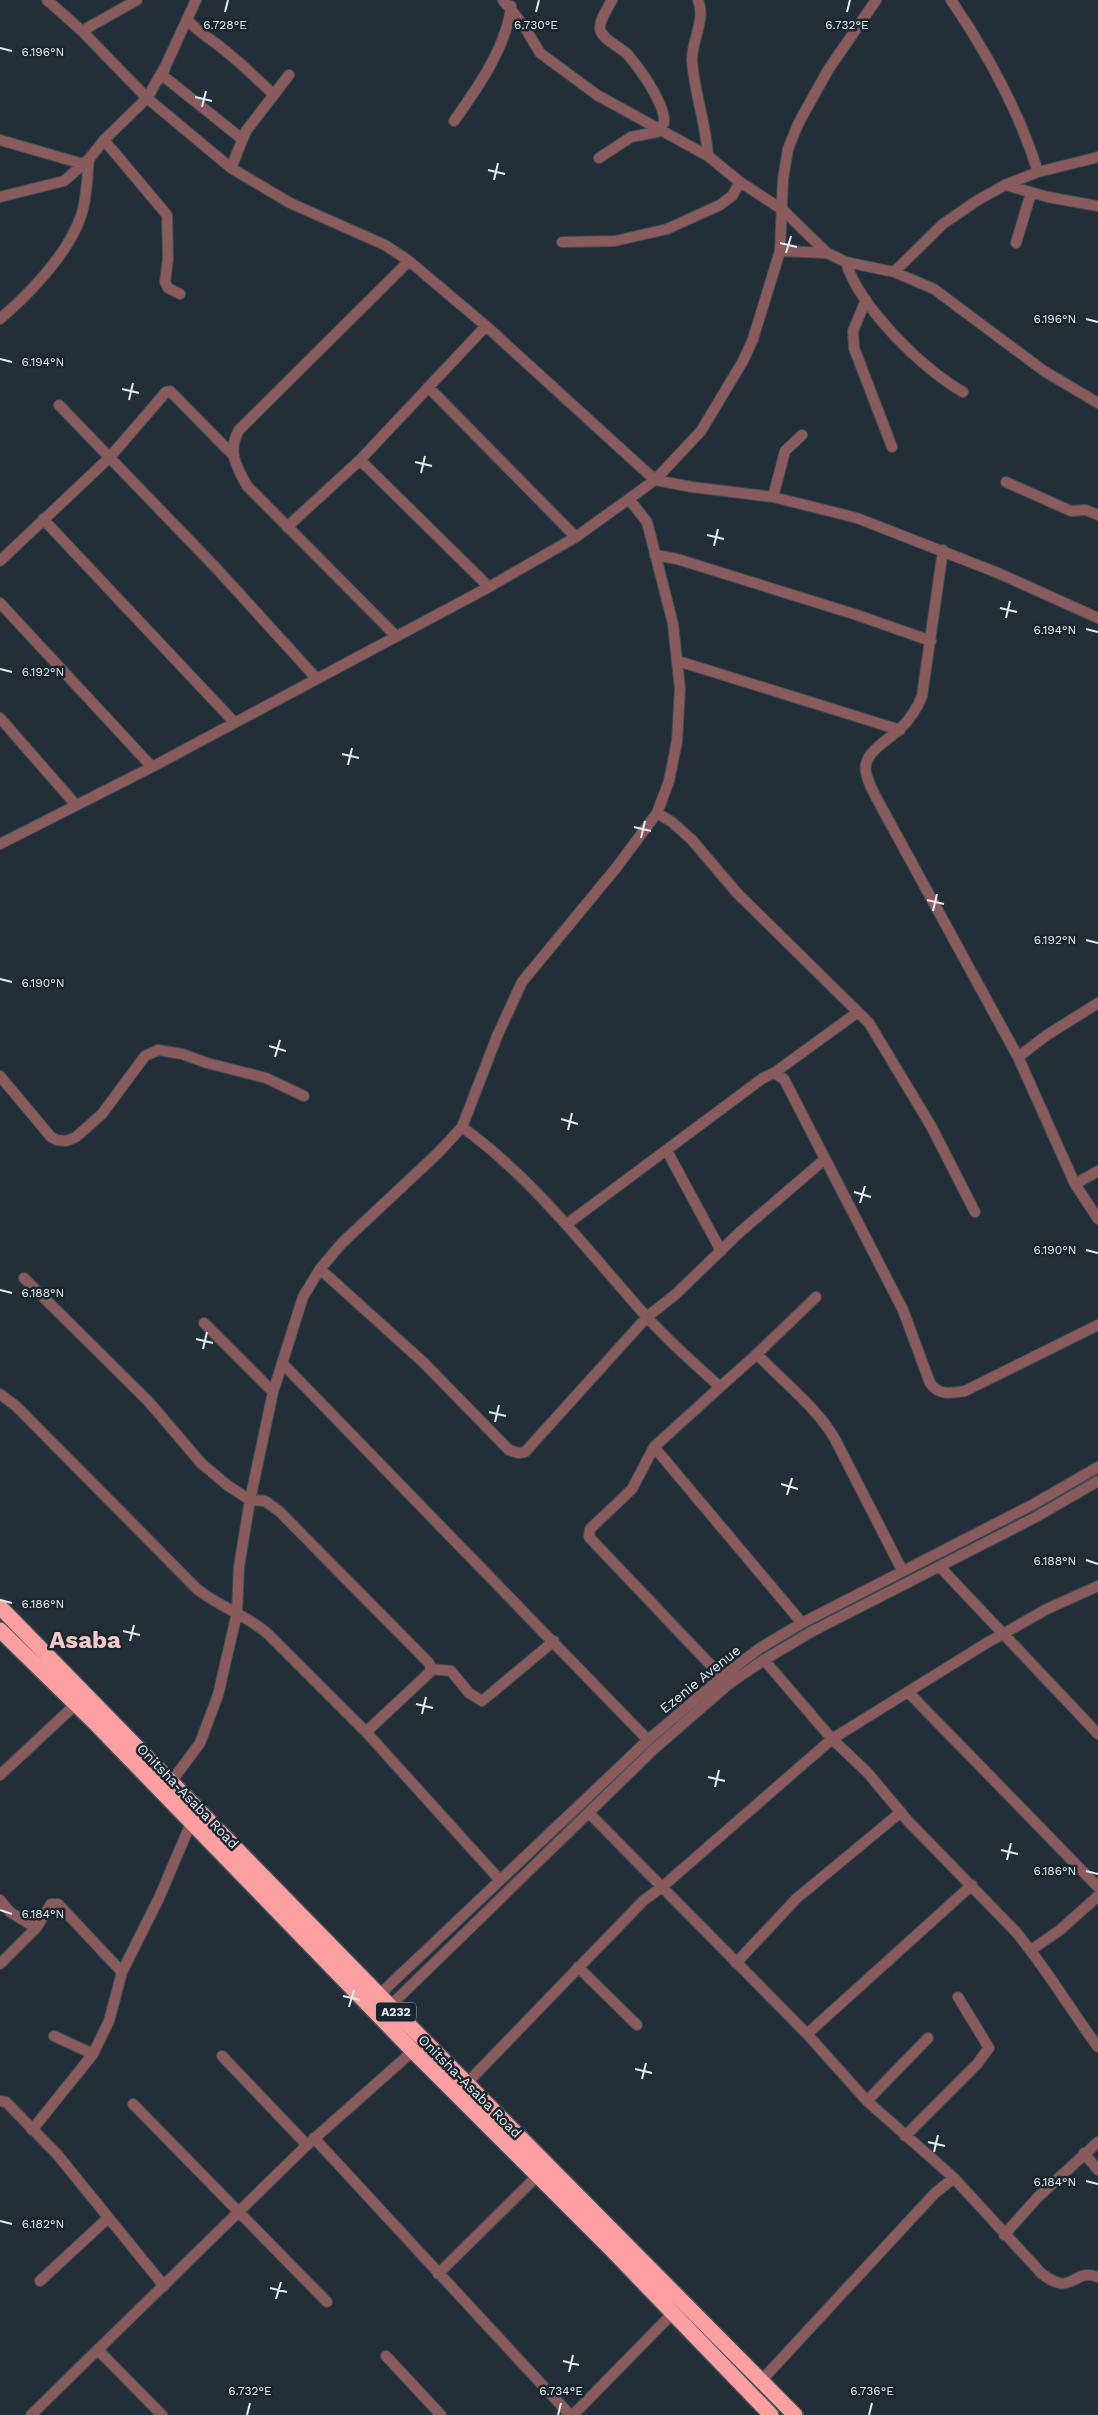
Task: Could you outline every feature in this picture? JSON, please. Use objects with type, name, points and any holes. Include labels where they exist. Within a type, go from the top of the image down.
[{"type":"highway","name":"A232","points":[[0,1606],[379,1995],[793,2414]]},
{"type":"highway","name":"Onitsha-Asaba Road","points":[[0,1630],[191,1823],[412,2051],[673,2313],[770,2415]]},
{"type":"street","points":[[47,0],[82,31],[148,98],[231,168],[290,203],[385,246],[409,262],[486,326],[655,480],[773,497],[857,518],[943,550],[1094,616],[1098,606]]},
{"type":"street","points":[[82,31],[137,0]]},
{"type":"street","points":[[196,0],[162,75],[242,139]]},
{"type":"street","points":[[503,0],[511,5],[540,53],[597,95],[708,156],[740,182],[783,210],[827,253],[846,262],[894,272],[934,289],[1044,371],[1098,403]]},
{"type":"street","points":[[599,158],[631,137],[657,132],[661,129],[665,118],[650,86],[628,55],[604,36],[600,30],[601,22],[612,0]]},
{"type":"street","points":[[698,0],[702,9],[692,62],[706,133],[708,156]]},
{"type":"street","points":[[0,844],[152,767],[489,587],[576,537],[655,480],[701,431],[743,361],[762,315],[780,251],[783,179],[788,149],[798,124],[828,70],[876,0]]},
{"type":"street","points":[[951,0],[973,32],[1013,108],[1030,144],[1038,172]]},
{"type":"street","points":[[454,121],[476,91],[486,72],[508,26],[511,5]]},
{"type":"street","points":[[187,19],[198,33],[219,45],[273,94]]},
{"type":"street","points":[[0,197],[64,181],[148,98],[165,67]]},
{"type":"street","points":[[231,168],[242,139],[273,94],[289,76]]},
{"type":"street","points":[[0,140],[86,161]]},
{"type":"street","points":[[104,140],[167,215],[168,259],[165,282],[168,288],[180,294]]},
{"type":"street","points":[[894,272],[943,224],[959,212],[1005,185],[1038,172],[1098,157]]},
{"type":"street","points":[[0,319],[59,259],[71,239],[82,215],[86,161]]},
{"type":"street","points":[[562,242],[616,241],[667,229],[720,206],[732,196],[740,182]]},
{"type":"street","points":[[1005,185],[1074,203],[1098,206]]},
{"type":"street","points":[[1016,243],[1031,193]]},
{"type":"street","points":[[780,251],[827,253]]},
{"type":"street","points":[[233,456],[233,440],[239,430],[409,262]]},
{"type":"street","points":[[846,262],[851,279],[899,340],[933,372],[963,392]]},
{"type":"street","points":[[866,300],[853,331],[854,348],[892,448]]},
{"type":"street","points":[[287,527],[360,460],[486,326]]},
{"type":"street","points":[[428,386],[576,537]]},
{"type":"street","points":[[0,561],[110,457],[166,392],[170,391],[233,456],[247,486],[396,636]]},
{"type":"street","points":[[59,405],[237,590],[317,679]]},
{"type":"street","points":[[773,497],[785,451],[802,435]]},
{"type":"street","points":[[360,460],[489,587]]},
{"type":"street","points":[[1006,482],[1072,511],[1086,510],[1098,515]]},
{"type":"street","points":[[171,1782],[200,1743],[218,1695],[237,1613],[239,1567],[250,1500],[273,1392],[304,1297],[320,1269],[367,1218],[439,1152],[462,1127],[522,982],[616,868],[657,813],[669,781],[676,741],[680,689],[673,624],[647,522],[629,499]]},
{"type":"street","points":[[43,519],[234,722]]},
{"type":"street","points":[[943,550],[932,641],[922,696],[916,711],[900,730],[870,756],[866,772],[884,812],[1018,1057],[1075,1184],[1098,1219]]},
{"type":"street","points":[[655,555],[677,559],[857,615],[932,641]]},
{"type":"street","points":[[0,603],[152,767]]},
{"type":"street","points":[[678,661],[900,730]]},
{"type":"street","points":[[0,718],[76,805]]},
{"type":"street","points":[[657,813],[672,822],[692,840],[737,893],[858,1012],[884,1044],[975,1212]]},
{"type":"street","points":[[1018,1057],[1047,1035],[1098,1003]]},
{"type":"street","points":[[568,1224],[763,1078],[774,1073],[858,1012]]},
{"type":"street","points":[[0,1076],[51,1137],[66,1141],[76,1137],[102,1114],[145,1056],[158,1050],[182,1054],[207,1063],[266,1078],[304,1096]]},
{"type":"street","points":[[774,1073],[784,1079],[903,1310],[934,1388],[949,1393],[965,1391],[1098,1325]]},
{"type":"street","points":[[462,1127],[521,1176],[568,1224],[647,1317],[720,1387]]},
{"type":"street","points":[[666,1152],[721,1251]]},
{"type":"street","points":[[320,1269],[424,1362],[509,1450],[518,1453],[525,1452],[647,1317],[691,1281],[740,1232],[825,1159]]},
{"type":"street","points":[[1075,1184],[1098,1171]]},
{"type":"street","points":[[24,1278],[149,1402],[202,1463],[227,1485],[250,1500],[265,1501],[279,1511],[426,1660],[431,1669]]},
{"type":"street","points":[[722,1677],[589,1537],[590,1529],[632,1489],[654,1447],[758,1354],[816,1297]]},
{"type":"street","points":[[204,1323],[273,1392]]},
{"type":"street","points":[[758,1354],[826,1423],[902,1570]]},
{"type":"street","points":[[282,1363],[554,1641],[648,1740]]},
{"type":"street","points":[[0,1394],[16,1406],[197,1589],[213,1602],[257,1623],[366,1732],[499,1879]]},
{"type":"street","points":[[654,1447],[802,1623]]},
{"type":"street","name":"Ezenie Avenue","points":[[379,1995],[499,1879],[648,1740],[722,1677],[760,1648],[802,1623],[902,1570],[1032,1505],[1098,1467]]},
{"type":"street","name":"Ezenie Avenue","points":[[390,2006],[654,1749],[730,1684],[764,1660],[811,1632],[1036,1517],[1098,1481]]},
{"type":"street","points":[[971,1535],[978,1547]]},
{"type":"street","points":[[940,1566],[1098,1734]]},
{"type":"street","points":[[467,2083],[643,1901],[662,1887],[832,1739],[1047,1609],[1098,1586]]},
{"type":"street","points":[[431,1669],[451,1671],[469,1693],[482,1701],[554,1641]]},
{"type":"street","points":[[764,1660],[832,1739],[874,1779],[948,1864],[972,1885],[1031,1950],[1067,2005],[1098,2047]]},
{"type":"street","points":[[366,1732],[431,1669]]},
{"type":"street","points":[[908,1692],[1098,1887]]},
{"type":"street","points":[[0,1775],[75,1705]]},
{"type":"street","points":[[736,1963],[797,1898],[901,1812]]},
{"type":"street","points":[[589,1813],[807,2034],[868,2101],[954,2178],[1004,2235],[1041,2273],[1052,2282],[1063,2285],[1086,2274],[1098,2277]]},
{"type":"street","points":[[32,2130],[93,2054],[109,2021],[122,1972],[159,1898],[191,1823]]},
{"type":"street","points":[[807,2034],[972,1885]]},
{"type":"street","points":[[1031,1950],[1060,1930],[1098,1896]]},
{"type":"street","points":[[0,1900],[10,1912],[36,1928]]},
{"type":"street","points":[[0,1964],[36,1928],[51,1904],[58,1904],[122,1972]]},
{"type":"street","points":[[578,1967],[637,2025]]},
{"type":"street","points":[[906,2136],[977,2064],[989,2048],[958,1997]]},
{"type":"street","points":[[54,2036],[93,2054]]},
{"type":"street","points":[[868,2101],[928,2038]]},
{"type":"street","points":[[31,2415],[310,2142],[412,2051]]},
{"type":"street","points":[[222,2056],[310,2142],[571,2415],[673,2313]]},
{"type":"street","points":[[0,2101],[6,2102],[56,2154],[164,2286]]},
{"type":"street","points":[[133,2104],[240,2211],[326,2302]]},
{"type":"street","points":[[1004,2235],[1038,2197],[1098,2142]]},
{"type":"street","points":[[1084,2153],[1098,2170]]},
{"type":"street","points":[[438,2274],[537,2176]]},
{"type":"street","points":[[761,2381],[935,2193],[954,2178]]},
{"type":"street","points":[[40,2281],[108,2218]]},
{"type":"street","points":[[98,2350],[162,2415]]},
{"type":"street","points":[[386,2356],[441,2415]]},
{"type":"district","name":"Asaba","points":[[85,1640]]}]
